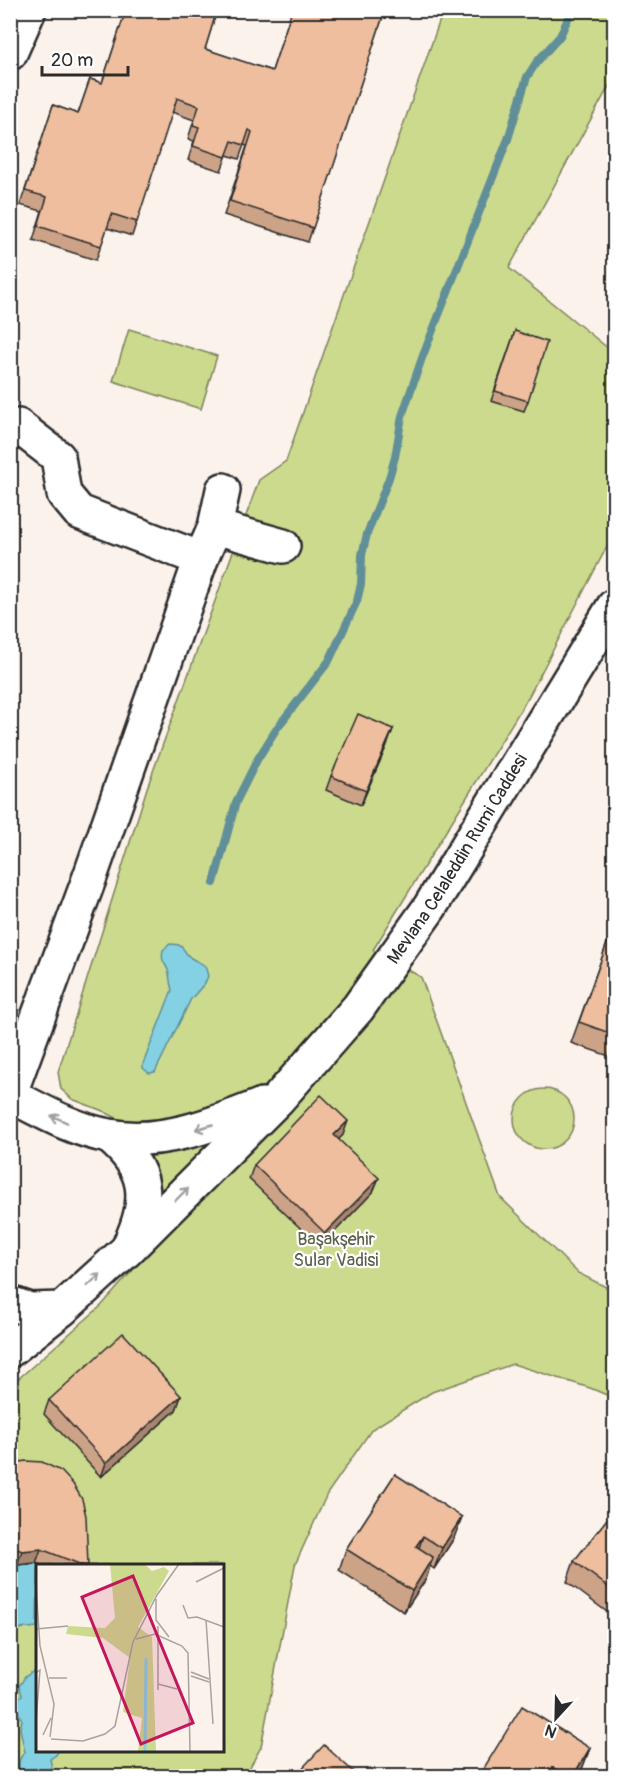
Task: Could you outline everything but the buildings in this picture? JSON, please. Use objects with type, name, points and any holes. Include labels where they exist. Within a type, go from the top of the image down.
[{"type":"street","points":[[10,54],[29,10]]},
{"type":"street","points":[[18,426],[58,457],[64,494],[79,512],[201,559]]},
{"type":"street","points":[[223,490],[215,527],[201,559],[91,874],[10,1094],[63,1121],[110,1137],[149,1137],[193,1130],[224,1121],[278,1099]]},
{"type":"street","points":[[215,527],[283,546]]},
{"type":"street","name":"Mevlana Celaleddin Rumi Caddesi","points":[[10,1350],[62,1308],[126,1251],[278,1099],[358,1008],[430,907],[615,606]]},
{"type":"street","points":[[110,1137],[132,1158],[143,1186],[140,1219],[126,1251]]},
{"type":"street","points":[[10,1303],[30,1310],[62,1308]]},
{"type":"green space","name":"Başakşehir Sular Vadisi","points":[[443,11],[614,11],[614,77],[509,268],[614,353],[614,533],[529,696],[373,950],[421,977],[500,1197],[578,1273],[614,1291],[614,1398],[590,1388],[513,1364],[432,1392],[372,1429],[327,1494],[295,1565],[261,1747],[245,1776],[11,1776],[10,1386],[101,1306],[165,1234],[128,1124],[72,1099],[61,1089],[58,1072],[147,788],[259,480],[286,461]]},
{"type":"green space","points":[[129,329],[217,356],[201,409],[113,381]]},
{"type":"green space","points":[[544,1089],[561,1094],[569,1102],[574,1119],[569,1136],[561,1144],[544,1149],[527,1144],[519,1136],[514,1119],[519,1102],[527,1094]]},
{"type":"water","points":[[170,944],[181,947],[191,958],[205,966],[208,976],[191,999],[155,1072],[149,1073],[143,1068],[143,1064],[172,990],[162,955],[163,950]]},
{"type":"water","points":[[10,1563],[36,1564],[36,1627],[11,1632]]},
{"type":"water","points":[[36,1670],[36,1751],[58,1751],[50,1759],[52,1767],[44,1776],[24,1776],[20,1770],[20,1758],[25,1752],[20,1729],[22,1720],[13,1702],[22,1695],[19,1686],[25,1677]]},
{"type":"waterway","points":[[214,883],[236,802],[257,760],[277,728],[329,661],[357,601],[361,584],[362,555],[367,534],[389,478],[402,416],[422,358],[508,139],[527,77],[560,36],[572,10]]}]
